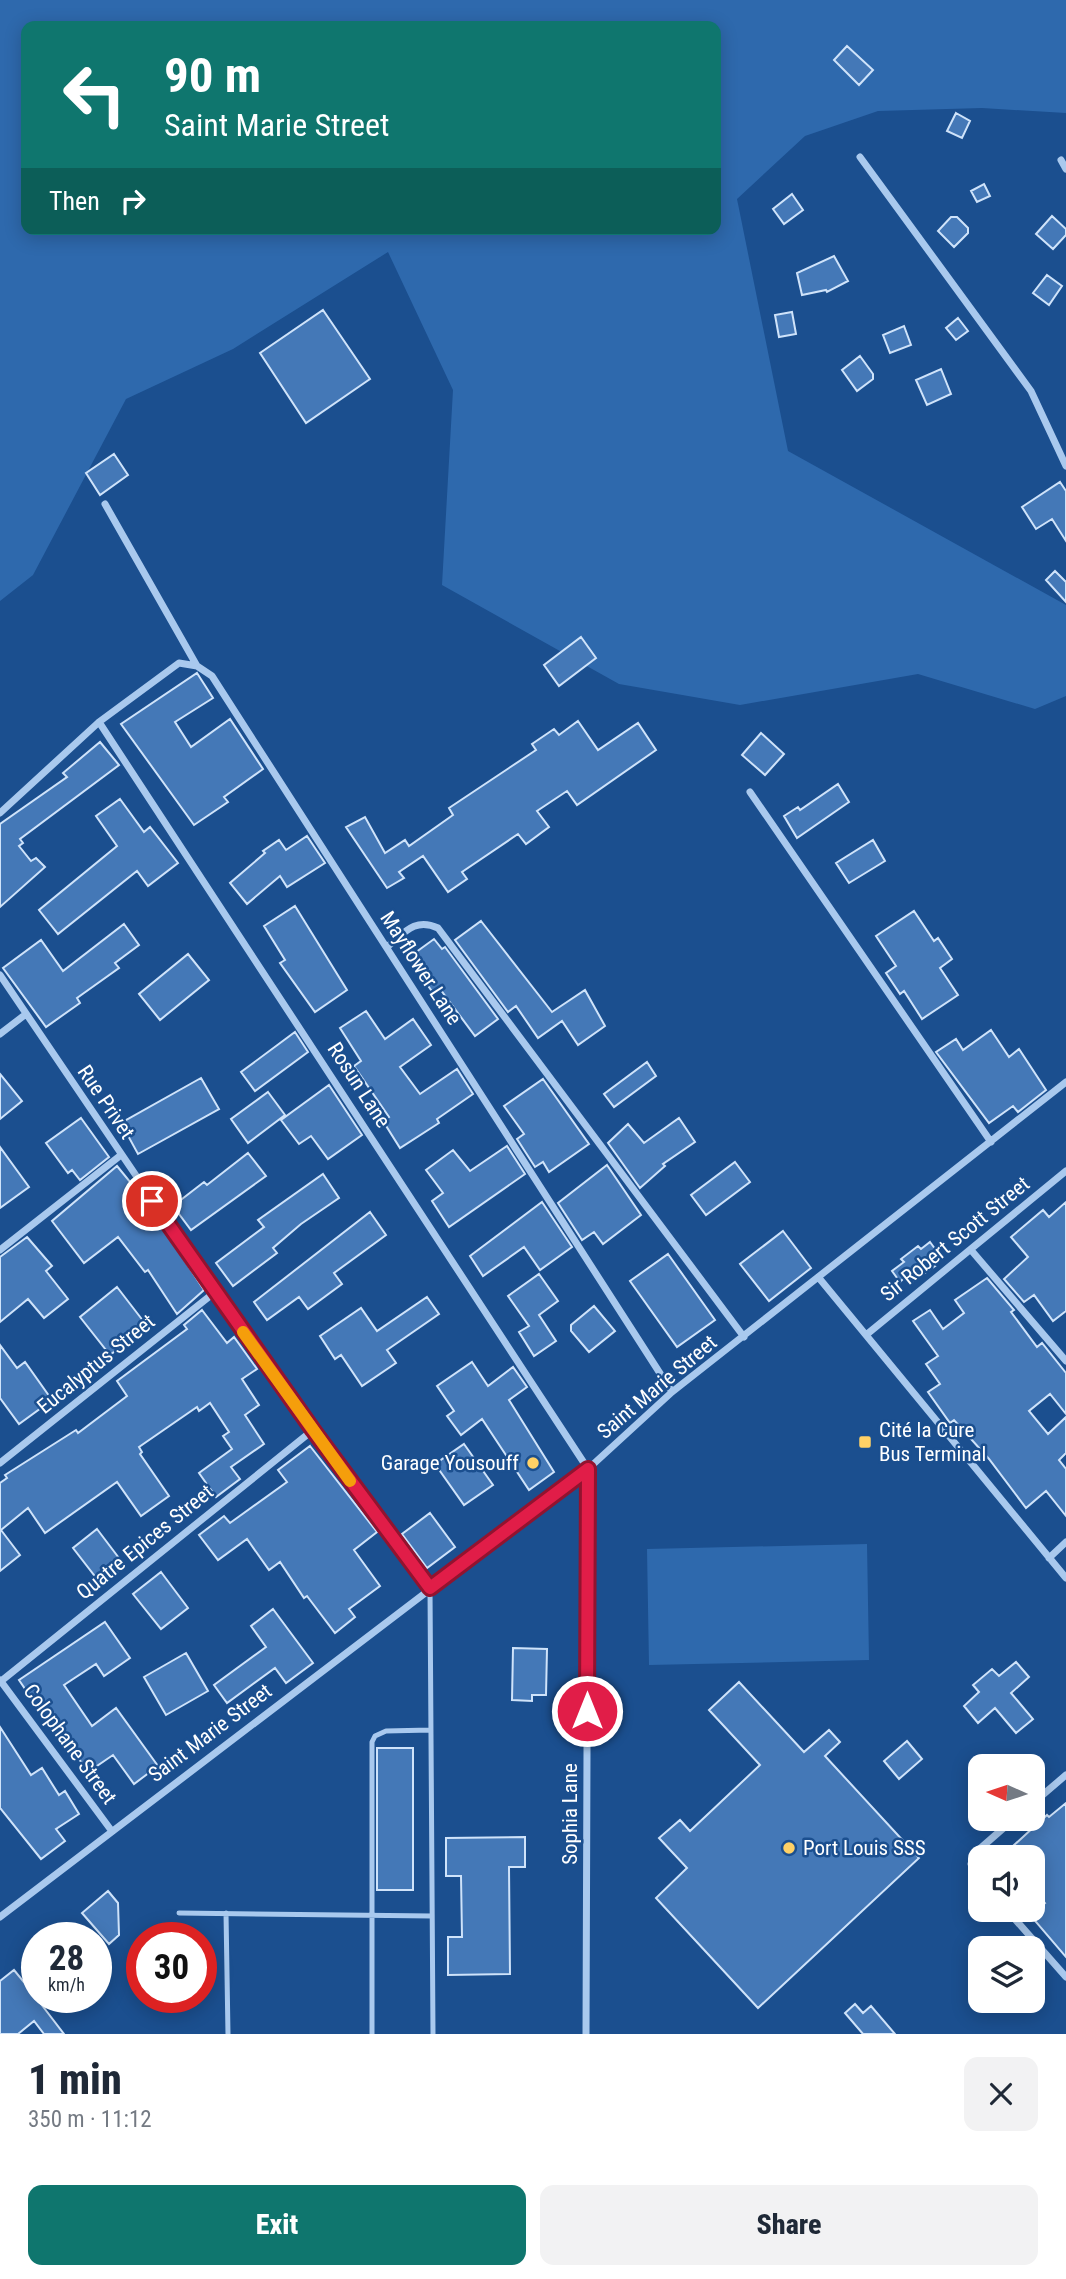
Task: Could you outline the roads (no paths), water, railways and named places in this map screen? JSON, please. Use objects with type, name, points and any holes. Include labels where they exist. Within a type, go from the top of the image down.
[{"type":"street","points":[[860,157],[1031,391],[1066,466]]},
{"type":"street","points":[[1061,160],[1066,169]]},
{"type":"street","name":"Mayflower Lane","points":[[106,504],[197,666],[212,676],[672,1392]]},
{"type":"street","points":[[0,813],[99,722],[179,663],[197,666]]},
{"type":"street","name":"Rosun Lane","points":[[99,722],[588,1469]]},
{"type":"street","points":[[750,792],[991,1142]]},
{"type":"street","points":[[387,947],[416,923],[426,922],[438,928],[744,1337]]},
{"type":"street","name":"Rue Privet","points":[[0,975],[215,1292],[430,1588]]},
{"type":"street","points":[[0,1034],[26,1014]]},
{"type":"street","name":"Saint Marie Street","points":[[0,1917],[588,1469],[672,1392],[1066,1082]]},
{"type":"street","points":[[0,1250],[121,1155]]},
{"type":"street","name":"Sir Robert Scott Street","points":[[866,1335],[1066,1171]]},
{"type":"street","points":[[971,1250],[1063,1351],[1066,1361]]},
{"type":"street","points":[[819,1278],[1066,1578]]},
{"type":"street","name":"Eucalyptus Street","points":[[0,1463],[215,1292]]},
{"type":"street","name":"Quatre Epices Street","points":[[0,1681],[313,1430]]},
{"type":"street","name":"Sophia Lane","points":[[586,2034],[588,1469]]},
{"type":"street","points":[[1049,1558],[1066,1542]]},
{"type":"street","name":"Colophane Street","points":[[0,1681],[111,1830]]},
{"type":"street","points":[[1045,1793],[1066,1775]]},
{"type":"street","points":[[984,1845],[1000,1831]]},
{"type":"street","points":[[1017,1922],[1066,1978]]},
{"type":"lane","points":[[430,1588],[433,2034]]},
{"type":"lane","points":[[372,2034],[372,1742],[375,1736],[386,1731],[430,1730]]},
{"type":"lane","points":[[179,1913],[432,1916]]},
{"type":"lane","points":[[226,1913],[228,2034]]},
{"type":"place","name":"Cité la Cure Bus Terminal","points":[[865,1442]]},
{"type":"place","name":"Garage Yousouff","points":[[533,1463]]},
{"type":"place","name":"Port Louis SSS","points":[[789,1848]]}]
